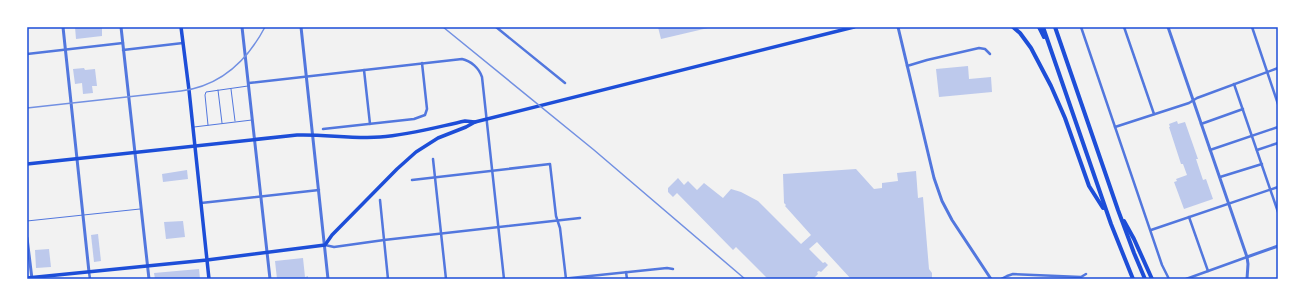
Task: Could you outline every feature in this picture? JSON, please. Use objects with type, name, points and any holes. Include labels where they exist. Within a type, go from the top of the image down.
[{"type":"highway","points":[[1013,27],[1020,33],[1030,48],[1051,86],[1065,118],[1090,186],[1108,214]]},
{"type":"highway","points":[[1039,27],[1053,54]]},
{"type":"highway","points":[[1043,27],[1132,279]]},
{"type":"highway","points":[[1056,27],[1059,41],[1118,210],[1145,279]]},
{"type":"highway","points":[[1118,210],[1134,239],[1152,279]]},
{"type":"main road","points":[[181,27],[184,43],[209,279]]},
{"type":"main road","points":[[30,278],[207,260],[325,245],[332,235],[412,155],[438,138],[475,122],[854,27]]},
{"type":"main road","points":[[27,164],[313,134],[338,137],[379,137],[411,133],[466,121],[475,122]]},
{"type":"street","points":[[63,27],[90,279]]},
{"type":"street","points":[[121,27],[148,279]]},
{"type":"street","points":[[242,27],[270,279]]},
{"type":"street","points":[[302,27],[328,279]]},
{"type":"street","points":[[496,27],[565,84]]},
{"type":"street","points":[[898,27],[932,171],[942,200],[955,226],[991,279]]},
{"type":"street","points":[[1081,27],[1150,230],[1163,267],[1169,279]]},
{"type":"street","points":[[1124,27],[1154,114]]},
{"type":"street","points":[[1168,27],[1247,257],[1247,279]]},
{"type":"street","points":[[1252,27],[1278,104]]},
{"type":"street","points":[[27,54],[123,43]]},
{"type":"street","points":[[123,50],[184,43]]},
{"type":"street","points":[[907,66],[979,48],[985,49],[990,54]]},
{"type":"street","points":[[249,84],[422,63],[462,59],[468,61],[480,72],[482,77],[504,279]]},
{"type":"street","points":[[323,129],[414,119],[426,115],[427,109],[422,63]]},
{"type":"street","points":[[1115,127],[1189,103],[1197,98],[1278,68]]},
{"type":"street","points":[[364,70],[370,124]]},
{"type":"street","points":[[1234,84],[1278,212]]},
{"type":"street","points":[[1201,124],[1243,109]]},
{"type":"street","points":[[1210,150],[1278,127]]},
{"type":"street","points":[[1257,150],[1278,144]]},
{"type":"street","points":[[433,159],[446,279]]},
{"type":"street","points":[[412,180],[435,176],[550,164],[556,216],[560,228],[566,279]]},
{"type":"street","points":[[1220,177],[1262,164]]},
{"type":"street","points":[[1150,230],[1278,187]]},
{"type":"street","points":[[201,203],[319,190]]},
{"type":"street","points":[[380,200],[388,279]]},
{"type":"street","points":[[1189,217],[1208,271]]},
{"type":"street","points":[[325,245],[334,247],[580,218]]},
{"type":"street","points":[[27,238],[30,278]]},
{"type":"street","points":[[1186,279],[1278,246]]},
{"type":"street","points":[[562,279],[667,268],[673,269]]},
{"type":"street","points":[[626,272],[626,279]]},
{"type":"street","points":[[1001,279],[1010,275],[1026,274],[1081,278],[1086,274]]},
{"type":"street","points":[[1026,274],[1027,279]]},
{"type":"lane","points":[[208,125],[205,93],[208,91],[249,84]]},
{"type":"lane","points":[[231,88],[235,122]]},
{"type":"lane","points":[[218,90],[222,124]]},
{"type":"lane","points":[[193,127],[253,120]]},
{"type":"lane","points":[[27,221],[141,209]]},
{"type":"building","points":[[75,27],[102,27],[102,36],[76,39]]},
{"type":"building","points":[[658,27],[708,27],[708,28],[661,39]]},
{"type":"building","points":[[968,66],[969,79],[991,77],[992,92],[939,97],[936,69]]},
{"type":"building","points":[[84,68],[85,70],[95,69],[97,86],[92,86],[93,93],[83,94],[82,83],[75,84],[73,69]]},
{"type":"building","points":[[1177,121],[1178,124],[1185,122],[1198,159],[1196,159],[1203,180],[1206,179],[1213,199],[1184,209],[1174,182],[1177,181],[1176,179],[1187,175],[1183,164],[1181,164],[1169,127],[1169,124]]},
{"type":"building","points":[[856,169],[874,189],[882,188],[882,183],[898,181],[897,173],[916,171],[918,198],[923,197],[929,269],[932,273],[932,279],[851,279],[817,242],[809,249],[823,263],[825,262],[828,265],[821,272],[817,272],[818,274],[813,279],[768,279],[736,247],[733,250],[677,193],[673,197],[668,192],[668,188],[678,178],[684,185],[688,181],[697,190],[704,183],[723,198],[731,189],[741,192],[758,201],[801,244],[811,235],[785,206],[783,174]]},
{"type":"building","points":[[187,170],[188,179],[163,182],[162,174]]},
{"type":"building","points":[[183,221],[185,237],[166,239],[164,222]]},
{"type":"building","points":[[98,234],[101,261],[94,262],[91,235]]},
{"type":"building","points":[[49,249],[51,267],[36,268],[35,250]]},
{"type":"building","points":[[303,258],[305,277],[308,276],[308,279],[277,279],[275,261]]},
{"type":"building","points":[[199,269],[200,279],[155,279],[154,273]]},
{"type":"railway","points":[[27,108],[181,91],[208,84],[220,78],[241,61],[250,51],[265,27]]},
{"type":"railway","points":[[443,27],[594,150],[745,279]]}]
